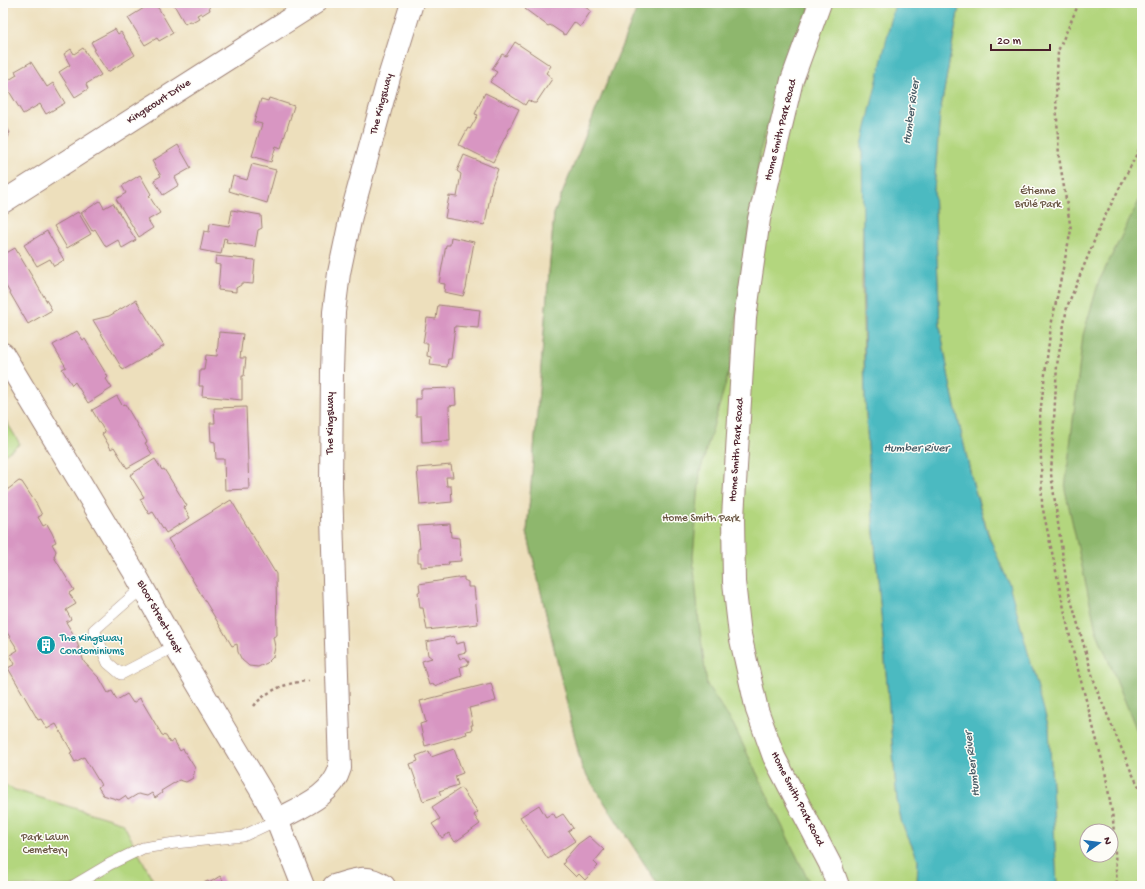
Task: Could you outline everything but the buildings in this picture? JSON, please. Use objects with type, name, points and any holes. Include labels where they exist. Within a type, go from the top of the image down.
[{"type":"street","name":"Kingscourt Drive","points":[[3,202],[315,3]]},
{"type":"street","name":"The Kingsway","points":[[277,820],[321,795],[337,777],[340,768],[331,486],[334,312],[339,273],[351,216],[389,76],[412,3]]},
{"type":"street","name":"Home Smith Park Road","points":[[820,3],[792,80],[759,219],[745,318],[733,517],[734,582],[740,635],[757,710],[774,757],[830,864],[838,886]]},
{"type":"street","name":"Bloor Street West","points":[[3,354],[143,586],[175,646],[277,820],[303,886]]},
{"type":"street","points":[[334,886],[366,878],[372,879],[384,886]]},
{"type":"lane","points":[[143,586],[94,630],[108,663],[121,674],[175,646]]},
{"type":"lane","points":[[73,886],[110,864],[143,848],[243,836],[277,820]]},
{"type":"path","points":[[1079,3],[1058,51],[1056,99],[1059,150],[1071,230],[1051,326],[1040,414],[1042,505],[1073,651],[1105,771],[1113,819],[1117,886]]},
{"type":"path","points":[[1142,144],[1102,222],[1067,307],[1057,365],[1051,474],[1067,586],[1096,688],[1131,771],[1142,793]]},
{"type":"path","points":[[254,706],[267,694],[295,682],[308,681]]},
{"type":"green space","name":"Home Smith Park","points":[[639,3],[895,3],[885,48],[863,218],[862,284],[865,398],[872,509],[897,800],[902,824],[918,859],[917,886],[659,886],[582,768],[527,532],[554,214]]},
{"type":"green space","points":[[639,3],[813,3],[793,45],[761,147],[729,372],[700,472],[693,557],[699,623],[707,685],[733,724],[811,886],[659,886],[582,768],[527,532],[554,214]]},
{"type":"green space","name":"Étienne Brûlé Park","points":[[961,3],[1142,3],[1142,886],[1057,886],[1049,728],[973,484],[950,384],[940,326],[934,190],[940,113],[959,7]]},
{"type":"green space","points":[[1142,195],[1142,743],[1096,630],[1065,489],[1083,335],[1099,281]]},
{"type":"green space","points":[[3,416],[20,444],[3,456]]},
{"type":"green space","name":"Park Lawn Cemetery","points":[[3,784],[15,790],[123,823],[156,886],[3,886]]},
{"type":"water","name":"Humber River","points":[[895,3],[961,3],[959,7],[940,113],[934,190],[940,326],[950,384],[973,484],[988,534],[1009,584],[1049,728],[1057,886],[917,886],[918,859],[902,824],[897,800],[872,509],[865,398],[862,145]]},
{"type":"place","name":"The Kingsway Condominiums","points":[[46,645]]}]
